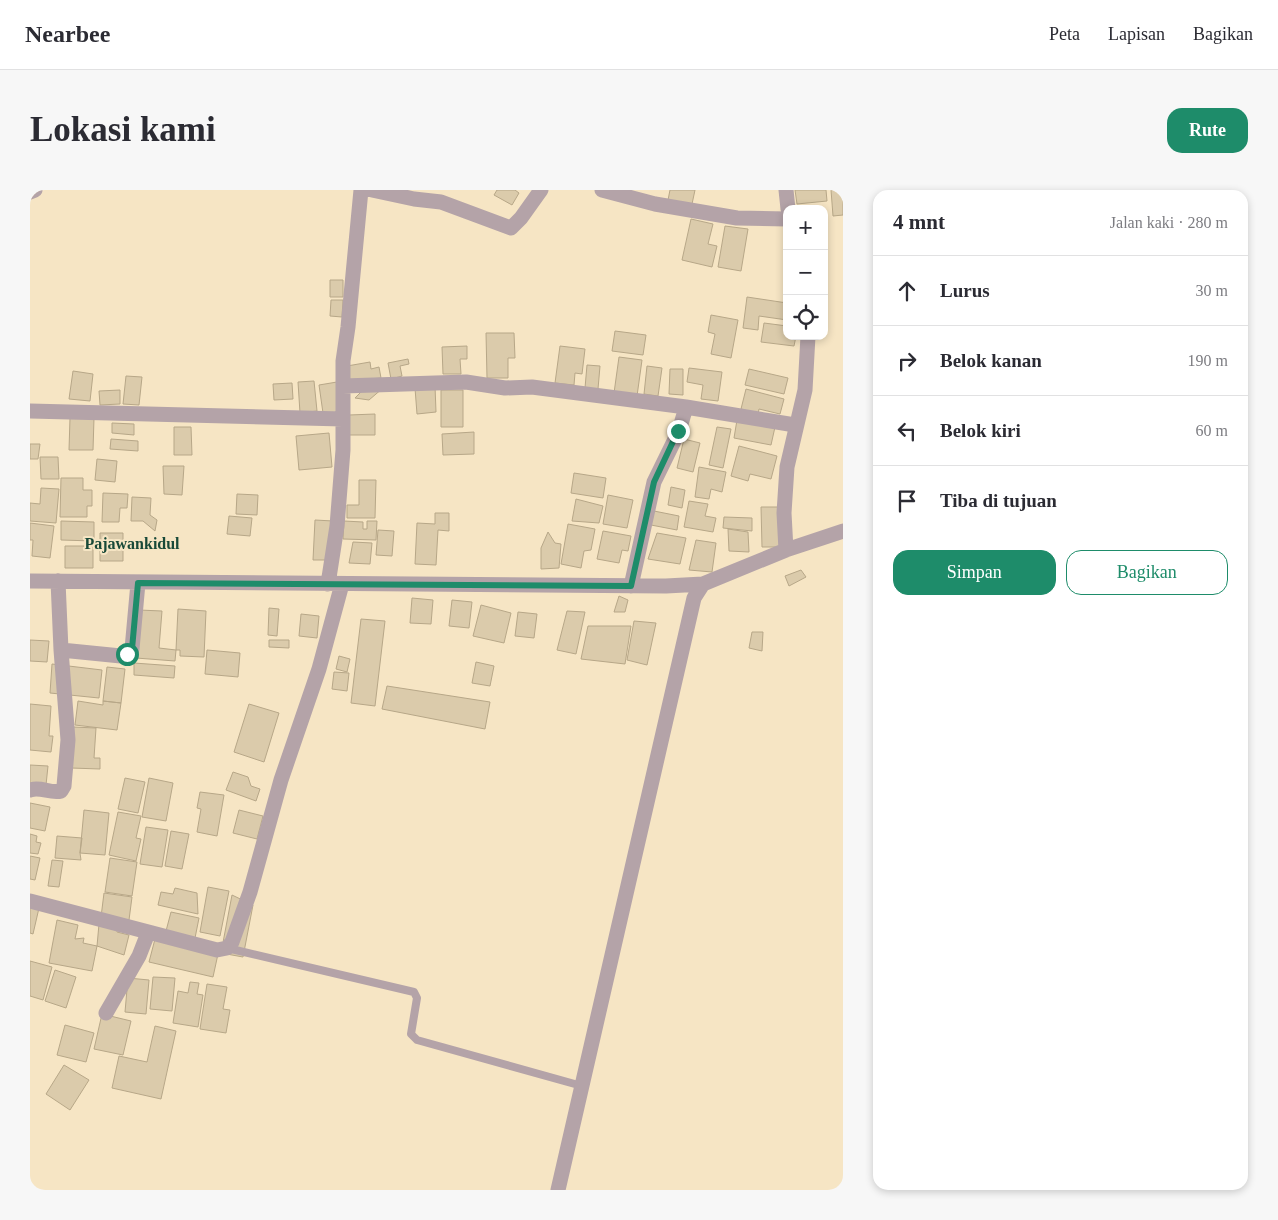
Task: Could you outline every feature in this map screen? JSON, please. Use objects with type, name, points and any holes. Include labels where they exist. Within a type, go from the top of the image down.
[{"type":"street","points":[[30,192],[35,190]]},
{"type":"street","points":[[30,901],[218,950],[227,948],[232,942],[250,892],[281,780],[319,669],[335,584],[338,507],[343,450],[343,361],[361,190]]},
{"type":"street","points":[[372,190],[414,199],[441,202],[511,228],[541,190]]},
{"type":"street","points":[[602,190],[656,204],[737,218],[783,219]]},
{"type":"street","points":[[786,190],[788,205]]},
{"type":"street","points":[[786,550],[784,513],[787,467],[805,390],[808,340]]},
{"type":"street","points":[[343,386],[466,382],[505,388],[532,387],[686,407],[796,425]]},
{"type":"street","points":[[631,586],[654,482],[678,431],[686,407]]},
{"type":"street","points":[[30,411],[343,419]]},
{"type":"street","points":[[30,581],[631,586],[703,584],[786,550],[843,531]]},
{"type":"street","points":[[30,790],[35,788],[56,793],[61,791],[64,786],[68,740],[58,581]]},
{"type":"street","points":[[61,650],[112,656],[127,654],[132,649],[138,583]]},
{"type":"street","points":[[558,1190],[694,598],[703,584]]},
{"type":"street","points":[[106,1013],[139,956],[148,933]]},
{"type":"lane","points":[[227,948],[414,992],[417,998],[411,1034],[417,1040],[582,1086]]},
{"type":"building","points":[[497,190],[515,190],[519,193],[512,205],[494,195]]},
{"type":"building","points":[[670,190],[695,190],[692,204],[668,200]]},
{"type":"building","points":[[795,190],[826,190],[827,201],[797,204]]},
{"type":"building","points":[[831,190],[843,190],[843,215],[833,216]]},
{"type":"building","points":[[691,219],[713,224],[708,244],[717,246],[712,267],[682,260]]},
{"type":"building","points":[[725,226],[748,229],[741,271],[718,267]]},
{"type":"building","points":[[330,280],[343,280],[343,297],[330,297]]},
{"type":"building","points":[[747,297],[783,302],[783,319],[759,316],[758,330],[743,328]]},
{"type":"building","points":[[331,300],[343,300],[342,317],[330,316]]},
{"type":"building","points":[[711,315],[738,320],[731,358],[711,354],[715,334],[708,332]]},
{"type":"building","points":[[764,323],[783,325],[783,340],[795,340],[794,346],[761,342]]},
{"type":"building","points":[[615,331],[646,335],[643,355],[612,351]]},
{"type":"building","points":[[486,333],[514,333],[515,358],[508,358],[508,378],[487,378]]},
{"type":"building","points":[[467,346],[467,359],[460,359],[461,374],[443,374],[442,347]]},
{"type":"building","points":[[560,346],[585,349],[582,374],[575,373],[574,385],[555,383]]},
{"type":"building","points":[[619,357],[642,360],[637,396],[614,393]]},
{"type":"building","points":[[408,359],[409,364],[400,366],[402,376],[391,379],[388,363]]},
{"type":"building","points":[[370,362],[371,369],[379,367],[381,378],[350,381],[347,366]]},
{"type":"building","points":[[587,365],[600,366],[598,389],[585,388]]},
{"type":"building","points":[[647,366],[662,368],[658,396],[644,394]]},
{"type":"building","points":[[689,368],[722,372],[718,401],[701,399],[703,385],[687,382]]},
{"type":"building","points":[[670,369],[683,369],[683,395],[669,394]]},
{"type":"building","points":[[749,369],[788,378],[784,394],[745,385]]},
{"type":"building","points":[[73,371],[93,374],[90,401],[69,399]]},
{"type":"building","points":[[126,376],[142,377],[139,405],[123,404]]},
{"type":"building","points":[[314,381],[317,411],[300,413],[298,382]]},
{"type":"building","points":[[337,382],[341,413],[323,413],[319,385]]},
{"type":"building","points":[[292,383],[293,399],[274,400],[273,384]]},
{"type":"building","points":[[435,386],[436,412],[417,414],[415,388]]},
{"type":"building","points":[[365,388],[383,388],[369,400],[355,398]]},
{"type":"building","points":[[746,389],[784,399],[780,414],[759,409],[758,414],[741,409]]},
{"type":"building","points":[[120,390],[120,404],[100,405],[99,391]]},
{"type":"building","points":[[441,390],[463,390],[463,427],[441,427]]},
{"type":"building","points":[[375,414],[375,435],[348,435],[349,415]]},
{"type":"building","points":[[70,418],[94,418],[93,450],[69,450]]},
{"type":"building","points":[[737,420],[775,427],[771,445],[734,438]]},
{"type":"building","points":[[112,423],[134,424],[134,435],[112,433]]},
{"type":"building","points":[[174,427],[191,427],[192,455],[174,455]]},
{"type":"building","points":[[717,427],[731,429],[723,468],[709,465]]},
{"type":"building","points":[[474,432],[474,454],[443,455],[442,434]]},
{"type":"building","points":[[329,433],[332,467],[299,470],[296,436]]},
{"type":"building","points":[[111,439],[138,441],[138,451],[110,449]]},
{"type":"building","points":[[684,439],[700,443],[693,472],[677,468]]},
{"type":"building","points":[[30,444],[40,444],[38,459],[30,459]]},
{"type":"building","points":[[739,446],[777,456],[771,479],[750,474],[748,481],[731,476]]},
{"type":"building","points":[[40,457],[58,457],[59,479],[41,479]]},
{"type":"building","points":[[97,459],[117,461],[115,482],[95,480]]},
{"type":"building","points":[[163,466],[184,466],[182,495],[164,494]]},
{"type":"building","points":[[699,467],[726,472],[722,492],[711,489],[709,499],[695,497]]},
{"type":"building","points":[[574,473],[606,478],[603,498],[571,493]]},
{"type":"building","points":[[61,478],[83,478],[83,490],[92,490],[92,506],[87,506],[87,517],[60,517]]},
{"type":"building","points":[[359,480],[376,480],[375,518],[347,518],[347,505],[359,505]]},
{"type":"building","points":[[671,487],[685,490],[682,508],[668,505]]},
{"type":"building","points":[[41,488],[59,489],[56,523],[30,521],[30,503],[40,504]]},
{"type":"building","points":[[103,493],[128,494],[127,508],[120,508],[119,522],[102,522]]},
{"type":"building","points":[[237,494],[258,495],[257,515],[236,514]]},
{"type":"building","points":[[608,495],[633,500],[627,528],[603,524]]},
{"type":"building","points":[[132,497],[151,498],[150,515],[157,520],[155,531],[143,521],[131,521]]},
{"type":"building","points":[[576,499],[603,506],[599,523],[572,521]]},
{"type":"building","points":[[689,501],[708,504],[705,516],[716,518],[713,532],[684,527]]},
{"type":"building","points":[[761,507],[780,507],[783,547],[762,547]]},
{"type":"building","points":[[654,511],[679,516],[677,530],[651,525]]},
{"type":"building","points":[[435,513],[449,513],[449,531],[438,530],[436,565],[415,564],[417,523],[435,524]]},
{"type":"building","points":[[229,516],[252,518],[250,536],[227,534]]},
{"type":"building","points":[[724,517],[752,518],[752,531],[723,528]]},
{"type":"building","points":[[315,520],[333,521],[331,560],[313,560]]},
{"type":"building","points":[[61,521],[94,522],[94,541],[61,540]]},
{"type":"building","points":[[344,521],[363,522],[363,529],[367,529],[367,521],[377,521],[376,540],[343,539]]},
{"type":"building","points":[[30,523],[54,526],[50,558],[32,556],[33,540],[30,540]]},
{"type":"building","points":[[568,524],[595,529],[591,550],[584,551],[581,568],[561,564]]},
{"type":"building","points":[[728,529],[748,532],[749,552],[729,551]]},
{"type":"building","points":[[378,530],[394,531],[392,556],[376,555]]},
{"type":"building","points":[[603,531],[631,536],[628,551],[622,550],[619,563],[597,559]]},
{"type":"building","points":[[548,532],[555,543],[561,544],[559,568],[541,569],[541,548]]},
{"type":"building","points":[[100,533],[123,533],[123,561],[100,561]]},
{"type":"building","points":[[657,533],[686,538],[680,564],[648,559]]},
{"type":"building","points":[[696,540],[716,543],[712,572],[689,570]]},
{"type":"building","points":[[353,542],[372,543],[370,564],[349,563]]},
{"type":"building","points":[[65,546],[93,546],[93,568],[65,568]]},
{"type":"building","points":[[801,570],[806,577],[789,586],[785,576]]},
{"type":"building","points":[[619,596],[628,600],[625,612],[614,612]]},
{"type":"building","points":[[412,598],[433,600],[431,624],[410,623]]},
{"type":"building","points":[[452,600],[472,602],[469,628],[449,626]]},
{"type":"building","points":[[481,605],[511,613],[504,643],[473,636]]},
{"type":"building","points":[[269,608],[279,609],[277,636],[268,635]]},
{"type":"building","points":[[178,609],[206,611],[204,657],[180,656],[180,650],[176,650]]},
{"type":"building","points":[[139,610],[162,611],[159,648],[176,650],[175,661],[136,658]]},
{"type":"building","points":[[567,611],[585,612],[576,654],[557,650]]},
{"type":"building","points":[[518,612],[537,614],[534,638],[515,636]]},
{"type":"building","points":[[301,614],[319,616],[317,638],[299,636]]},
{"type":"building","points":[[361,619],[385,621],[375,706],[351,703]]},
{"type":"building","points":[[634,621],[656,623],[647,665],[627,660]]},
{"type":"building","points":[[588,626],[631,626],[625,664],[581,659]]},
{"type":"building","points":[[752,632],[763,632],[762,651],[749,648]]},
{"type":"building","points":[[30,640],[49,641],[47,662],[30,661]]},
{"type":"building","points":[[269,640],[289,640],[289,648],[269,647]]},
{"type":"building","points":[[207,650],[240,653],[238,677],[205,674]]},
{"type":"building","points":[[339,656],[350,659],[347,672],[336,669]]},
{"type":"building","points":[[476,662],[494,666],[490,686],[472,683]]},
{"type":"building","points":[[134,663],[175,666],[174,678],[134,675]]},
{"type":"building","points":[[52,664],[102,670],[99,698],[50,693]]},
{"type":"building","points":[[107,667],[125,669],[121,703],[103,701]]},
{"type":"building","points":[[334,672],[349,673],[347,691],[332,689]]},
{"type":"building","points":[[387,686],[490,702],[485,729],[382,709]]},
{"type":"building","points":[[78,701],[103,705],[103,701],[121,703],[117,730],[75,725]]},
{"type":"building","points":[[30,704],[51,706],[49,736],[53,736],[51,752],[30,750]]},
{"type":"building","points":[[249,704],[279,713],[264,762],[234,752]]},
{"type":"building","points":[[73,727],[96,728],[94,758],[100,758],[100,769],[71,768]]},
{"type":"building","points":[[30,765],[48,766],[46,785],[30,784]]},
{"type":"building","points":[[233,772],[248,777],[251,786],[260,789],[256,801],[226,790]]},
{"type":"building","points":[[125,778],[145,782],[138,813],[118,809]]},
{"type":"building","points":[[149,778],[173,783],[166,821],[142,817]]},
{"type":"building","points":[[200,792],[224,795],[217,836],[197,832],[201,809],[197,808]]},
{"type":"building","points":[[30,803],[50,807],[45,831],[30,828]]},
{"type":"building","points":[[84,810],[109,813],[105,855],[80,853]]},
{"type":"building","points":[[239,810],[263,816],[257,839],[233,833]]},
{"type":"building","points":[[118,812],[141,816],[136,838],[141,839],[136,861],[109,855]]},
{"type":"building","points":[[146,827],[168,830],[162,867],[140,864]]},
{"type":"building","points":[[171,831],[189,834],[182,869],[165,866]]},
{"type":"building","points":[[30,834],[37,836],[36,842],[41,843],[38,854],[30,853]]},
{"type":"building","points":[[57,836],[82,838],[81,860],[55,858]]},
{"type":"building","points":[[30,856],[40,858],[35,880],[30,879]]},
{"type":"building","points":[[110,858],[137,862],[132,896],[105,892]]},
{"type":"building","points":[[52,860],[63,861],[59,887],[48,886]]},
{"type":"building","points":[[208,887],[229,891],[220,936],[200,932]]},
{"type":"building","points":[[175,888],[197,893],[198,914],[158,905],[161,892],[173,894]]},
{"type":"building","points":[[104,893],[132,897],[129,920],[101,917]]},
{"type":"building","points":[[232,895],[253,905],[243,957],[221,953]]},
{"type":"building","points":[[30,906],[39,908],[33,934],[30,933]]},
{"type":"building","points":[[171,912],[199,918],[195,938],[166,931]]},
{"type":"building","points":[[57,920],[78,925],[75,939],[84,938],[83,943],[97,946],[92,971],[49,963]]},
{"type":"building","points":[[99,924],[117,928],[117,932],[129,935],[124,955],[97,946]]},
{"type":"building","points":[[155,939],[218,954],[213,977],[149,962]]},
{"type":"building","points":[[30,961],[52,967],[43,1000],[30,996]]},
{"type":"building","points":[[55,970],[76,977],[66,1008],[45,1001]]},
{"type":"building","points":[[153,977],[175,978],[172,1011],[150,1009]]},
{"type":"building","points":[[128,978],[149,980],[146,1014],[125,1012]]},
{"type":"building","points":[[190,982],[199,983],[197,994],[203,995],[198,1027],[173,1023],[178,991],[188,993]]},
{"type":"building","points":[[207,984],[227,987],[223,1009],[230,1010],[226,1033],[200,1029]]},
{"type":"building","points":[[102,1014],[131,1021],[123,1055],[94,1049]]},
{"type":"building","points":[[65,1025],[94,1033],[86,1062],[57,1055]]},
{"type":"building","points":[[155,1026],[176,1031],[161,1099],[112,1088],[119,1056],[147,1062]]},
{"type":"building","points":[[64,1065],[89,1080],[70,1110],[46,1094]]},
{"type":"district","name":"Pajawankidul","points":[[132,543]]},
{"type":"route","points":[[127,654],[132,649],[138,583],[396,583],[631,586],[654,482],[678,431]]}]
